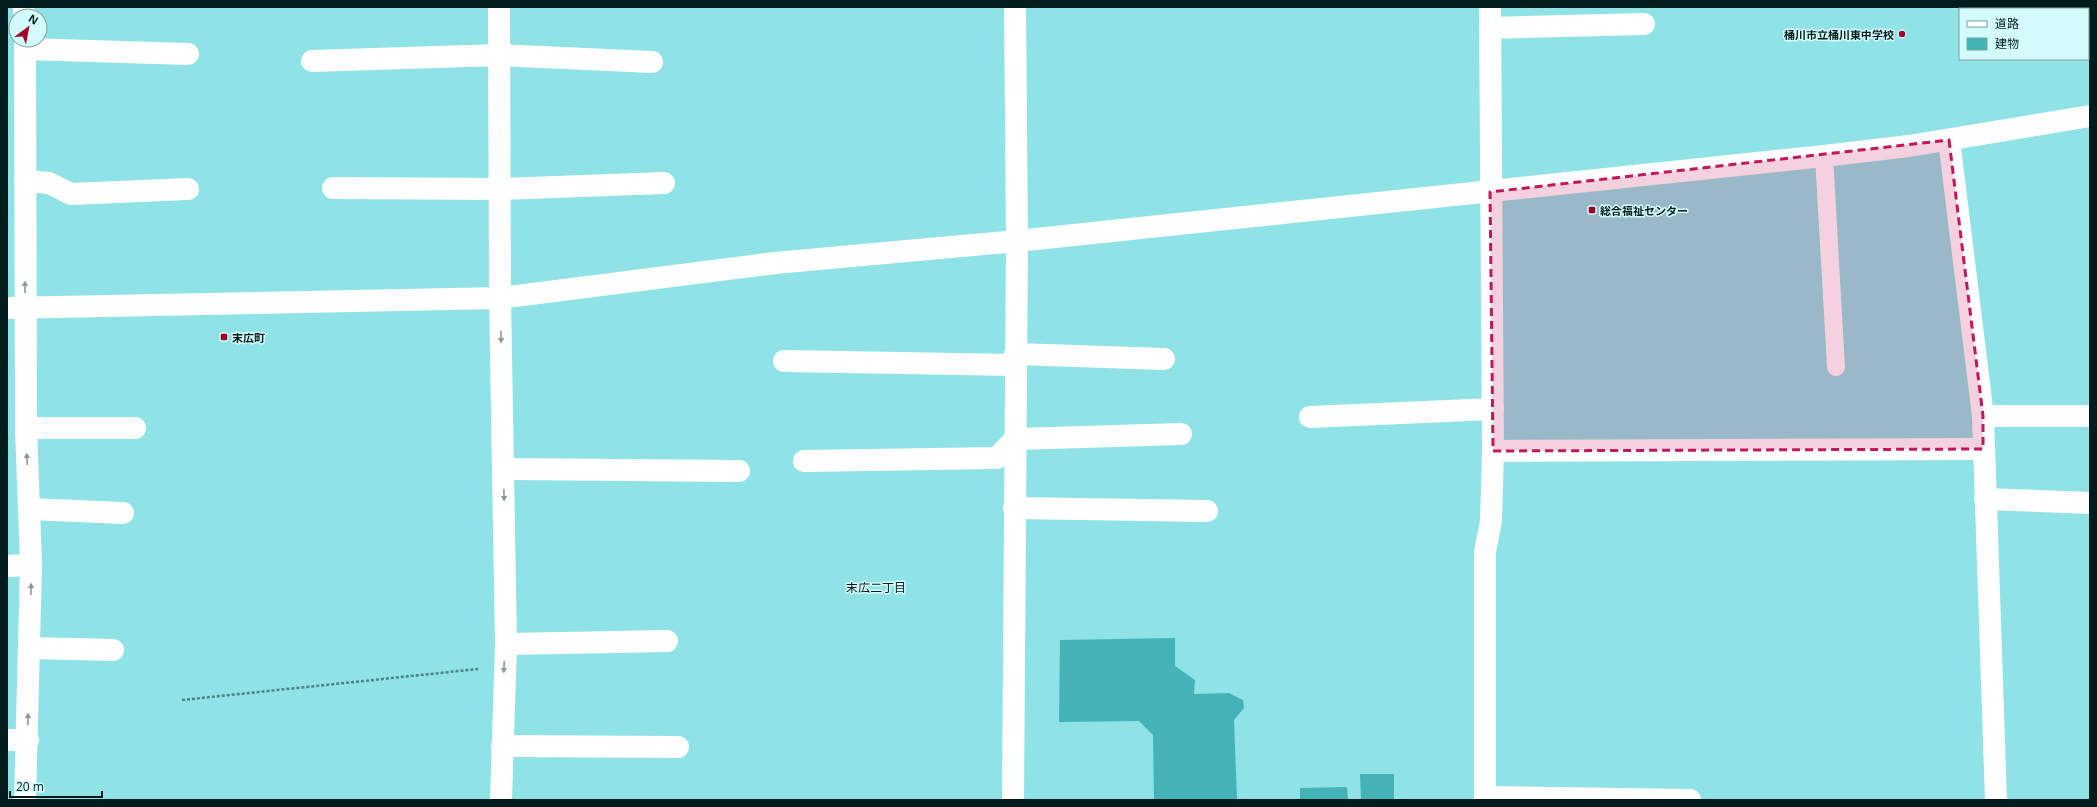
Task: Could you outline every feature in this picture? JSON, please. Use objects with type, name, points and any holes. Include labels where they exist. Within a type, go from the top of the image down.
[{"type":"street","points":[[499,7],[500,298],[506,644],[504,666],[501,800]]},
{"type":"street","points":[[1013,800],[1017,242],[1016,7]]},
{"type":"street","points":[[1644,24],[1490,17],[1490,192],[1493,451],[1491,521],[1485,552],[1485,798],[1690,800]]},
{"type":"street","points":[[48,45],[188,54]]},
{"type":"street","points":[[25,48],[25,181],[16,309],[26,428],[32,565],[30,648],[17,740],[25,800]]},
{"type":"street","points":[[312,61],[499,55],[652,62]]},
{"type":"street","points":[[16,309],[500,298],[775,264],[1017,242],[1824,156],[1949,140],[2090,116]]},
{"type":"street","points":[[1949,140],[1983,416],[1984,499],[1996,800]]},
{"type":"street","points":[[25,181],[49,183],[71,194],[188,189]]},
{"type":"street","points":[[333,188],[500,189],[664,183]]},
{"type":"street","points":[[784,361],[1164,359]]},
{"type":"street","points":[[1310,417],[1493,409]]},
{"type":"street","points":[[1983,416],[2090,416]]},
{"type":"street","points":[[26,428],[135,428]]},
{"type":"street","points":[[804,461],[998,458],[1015,439],[1181,434]]},
{"type":"street","points":[[1493,451],[1983,449]]},
{"type":"street","points":[[503,469],[738,471]]},
{"type":"street","points":[[1984,499],[2090,503]]},
{"type":"street","points":[[1014,508],[1207,511]]},
{"type":"street","points":[[30,509],[123,513]]},
{"type":"street","points":[[7,566],[32,565]]},
{"type":"street","points":[[506,644],[667,641]]},
{"type":"street","points":[[30,648],[113,650]]},
{"type":"street","points":[[502,746],[678,747]]},
{"type":"lane","points":[[1824,156],[1836,367]]},
{"type":"path","points":[[182,700],[504,666]]},
{"type":"highlighted area","points":[[1949,140],[1983,416],[1983,449],[1493,451],[1490,192]]},
{"type":"building","points":[[1175,638],[1175,666],[1195,680],[1194,694],[1229,693],[1243,700],[1244,708],[1234,720],[1237,800],[1154,800],[1153,735],[1139,721],[1059,722],[1060,640]]},
{"type":"building","points":[[1360,774],[1394,774],[1394,800],[1361,800]]},
{"type":"building","points":[[1347,787],[1348,800],[1300,800],[1300,788]]},
{"type":"place","name":"桶川市立桶川東中学校","points":[[1902,34]]},
{"type":"place","name":"総合福祉センター","points":[[1592,210]]},
{"type":"place","name":"末広町","points":[[224,337]]},
{"type":"district","name":"末広二丁目","points":[[876,587]]}]
